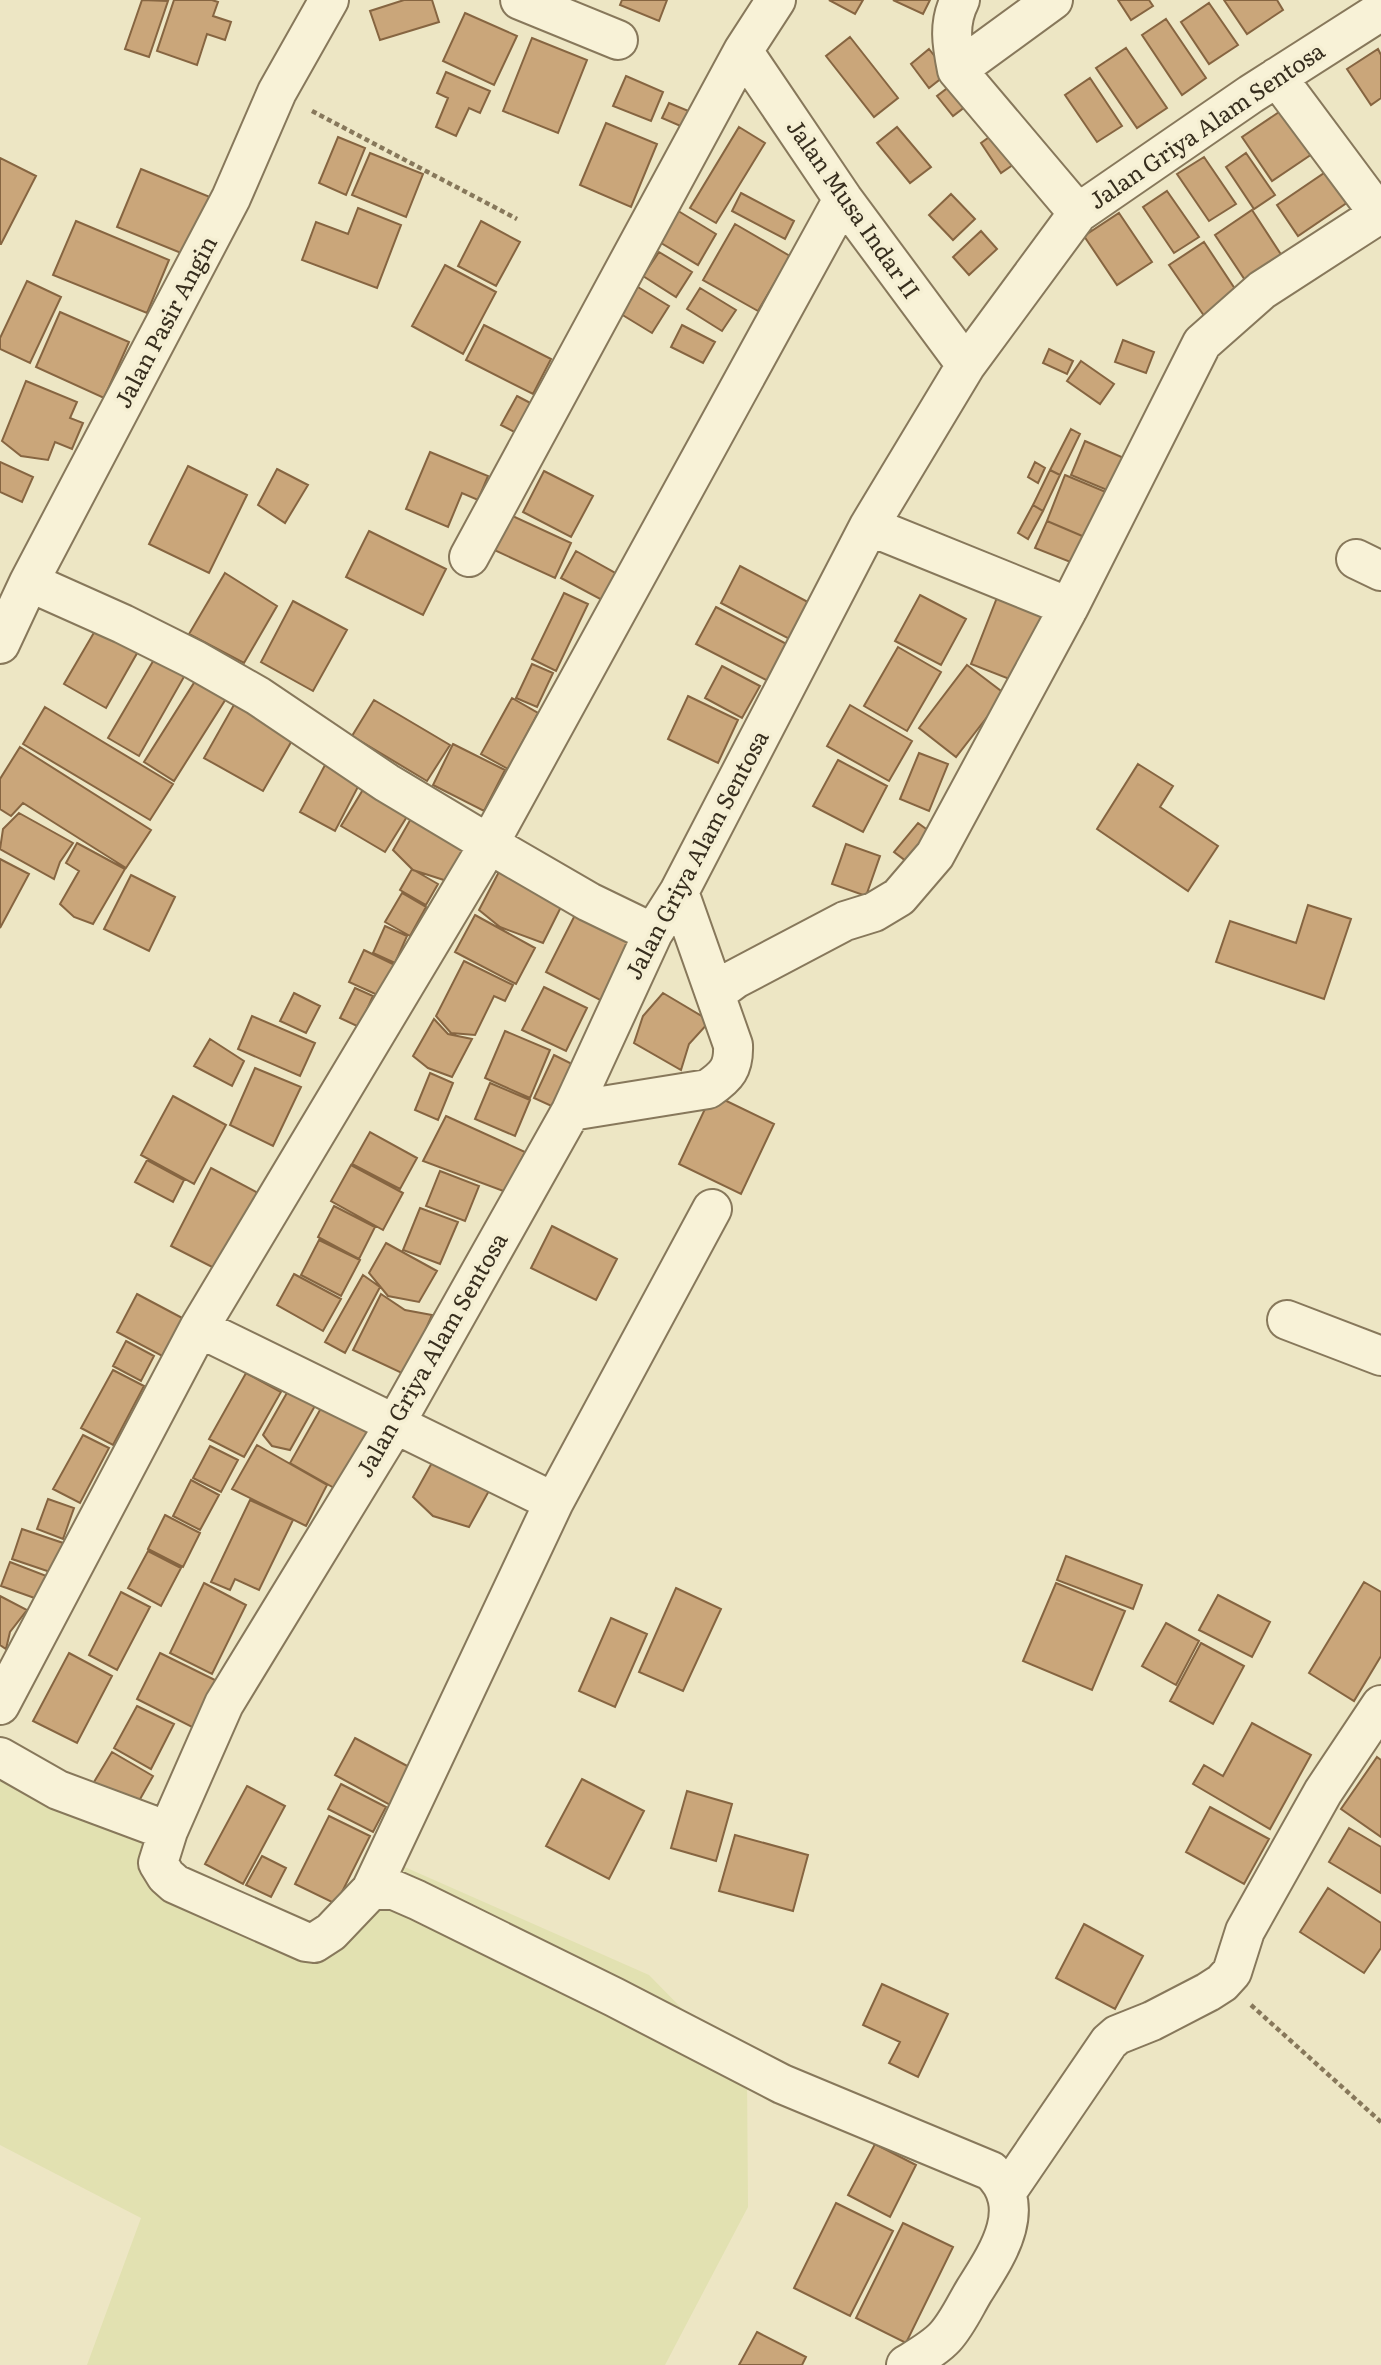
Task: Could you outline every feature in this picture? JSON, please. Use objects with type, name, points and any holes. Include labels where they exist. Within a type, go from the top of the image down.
[{"type":"street","name":"Jalan Pasir Angin","points":[[0,644],[29,582],[231,198],[277,92],[329,0]]},
{"type":"street","points":[[520,0],[618,40]]},
{"type":"street","points":[[469,557],[743,51],[776,0]]},
{"type":"street","points":[[960,0],[954,11],[951,28],[957,70],[1078,212]]},
{"type":"street","points":[[957,70],[1053,0]]},
{"type":"street","points":[[1374,0],[1381,11]]},
{"type":"street","name":"Jalan Griya Alam Sentosa","points":[[371,1890],[320,1941],[306,1942],[175,1884],[166,1876],[159,1863],[168,1831],[224,1704],[395,1424],[571,1111],[653,933],[679,892],[869,526],[965,365],[1078,212],[1277,77],[1381,11]]},
{"type":"street","name":"Jalan Musa Indar II","points":[[743,51],[843,199],[965,365]]},
{"type":"street","points":[[716,993],[735,979],[845,921],[874,912],[899,897],[935,855],[1069,607],[1202,343],[1262,290],[1380,214],[1277,77]]},
{"type":"street","points":[[0,1705],[200,1328],[489,844],[843,199]]},
{"type":"street","points":[[869,526],[1069,607]]},
{"type":"street","points":[[29,582],[195,660],[258,696],[387,783],[489,844],[589,902],[653,933]]},
{"type":"street","points":[[571,1111],[708,1088],[724,1078],[731,1069],[733,1045],[679,892]]},
{"type":"street","points":[[712,1209],[554,1502],[371,1890],[394,1890],[417,1900],[782,2084],[991,2171],[1000,2180],[1006,2193],[1009,2220],[1002,2246],[944,2337],[906,2365]]},
{"type":"street","points":[[1287,1320],[1381,1356]]},
{"type":"street","points":[[200,1328],[554,1502]]},
{"type":"street","points":[[1006,2193],[1109,2042],[1117,2035],[1152,2021],[1208,1992],[1223,1983],[1232,1972],[1245,1931],[1322,1792],[1381,1705]]},
{"type":"street","points":[[0,1758],[58,1790],[168,1831]]},
{"type":"path","points":[[277,92],[517,219]]},
{"type":"path","points":[[1232,1972],[1241,1995],[1381,2122]]},
{"type":"green space","points":[[0,1767],[339,1948],[382,1857],[649,1975],[747,2075],[748,2207],[665,2365],[87,2365],[141,2218],[0,2145]]},
{"type":"building","points":[[142,0],[168,1],[149,57],[125,49]]},
{"type":"building","points":[[174,0],[218,2],[213,16],[231,22],[225,40],[207,34],[197,65],[157,51]]},
{"type":"building","points":[[404,0],[432,0],[439,22],[380,40],[370,11]]},
{"type":"building","points":[[622,0],[667,0],[659,21],[620,5]]},
{"type":"building","points":[[829,0],[863,0],[855,14]]},
{"type":"building","points":[[893,0],[930,0],[923,14]]},
{"type":"building","points":[[1118,0],[1149,0],[1153,6],[1131,20]]},
{"type":"building","points":[[1224,0],[1277,0],[1283,10],[1247,34]]},
{"type":"building","points":[[1209,3],[1238,45],[1209,64],[1181,22]]},
{"type":"building","points":[[465,13],[517,36],[494,85],[443,61]]},
{"type":"building","points":[[1166,19],[1206,78],[1182,95],[1142,35]]},
{"type":"building","points":[[850,37],[898,98],[874,117],[826,56]]},
{"type":"building","points":[[532,38],[587,60],[558,133],[503,111]]},
{"type":"building","points":[[1126,48],[1167,108],[1137,128],[1096,68]]},
{"type":"building","points":[[929,49],[948,73],[929,88],[911,64]]},
{"type":"building","points":[[1378,49],[1381,55],[1381,98],[1371,105],[1347,69]]},
{"type":"building","points":[[446,72],[490,91],[480,113],[469,108],[456,136],[436,127],[448,98],[437,93]]},
{"type":"building","points":[[626,76],[663,92],[651,121],[613,106]]},
{"type":"building","points":[[1090,78],[1122,126],[1097,142],[1065,95]]},
{"type":"building","points":[[958,80],[974,100],[953,116],[937,96]]},
{"type":"building","points":[[669,103],[691,112],[685,128],[662,118]]},
{"type":"building","points":[[1288,106],[1318,150],[1272,181],[1242,137]]},
{"type":"building","points":[[606,123],[657,144],[631,207],[580,185]]},
{"type":"building","points":[[739,127],[765,143],[716,223],[690,208]]},
{"type":"building","points":[[897,127],[931,167],[910,183],[877,143]]},
{"type":"building","points":[[999,130],[1020,160],[1001,173],[981,143]]},
{"type":"building","points":[[338,137],[365,148],[346,195],[319,183]]},
{"type":"building","points":[[370,153],[423,174],[406,217],[352,195]]},
{"type":"building","points":[[1246,153],[1275,195],[1254,209],[1226,167]]},
{"type":"building","points":[[1204,157],[1236,204],[1209,221],[1177,174]]},
{"type":"building","points":[[0,158],[36,176],[1,244],[0,244]]},
{"type":"building","points":[[1333,167],[1354,198],[1298,236],[1277,205]]},
{"type":"building","points":[[141,169],[210,197],[186,255],[117,227]]},
{"type":"building","points":[[1167,191],[1199,237],[1174,253],[1143,207]]},
{"type":"building","points":[[741,193],[794,221],[785,239],[732,211]]},
{"type":"building","points":[[951,194],[975,219],[953,240],[929,215]]},
{"type":"building","points":[[358,208],[401,225],[377,288],[302,260],[316,222],[348,234]]},
{"type":"building","points":[[675,209],[716,234],[698,265],[656,240]]},
{"type":"building","points":[[1252,210],[1282,256],[1245,280],[1215,235]]},
{"type":"building","points":[[1119,213],[1152,262],[1117,285],[1084,236]]},
{"type":"building","points":[[76,221],[169,260],[147,313],[53,275]]},
{"type":"building","points":[[481,221],[520,242],[496,286],[458,266]]},
{"type":"building","points":[[735,224],[790,256],[758,311],[703,280]]},
{"type":"building","points":[[981,231],[997,249],[969,275],[953,257]]},
{"type":"building","points":[[1204,242],[1243,301],[1209,323],[1169,265]]},
{"type":"building","points":[[659,252],[692,272],[676,297],[643,276]]},
{"type":"building","points":[[445,265],[496,292],[463,354],[412,326]]},
{"type":"building","points":[[27,281],[61,297],[30,363],[0,349],[0,338]]},
{"type":"building","points":[[633,284],[669,306],[652,333],[616,311]]},
{"type":"building","points":[[700,288],[736,310],[722,331],[687,309]]},
{"type":"building","points":[[60,312],[129,342],[104,398],[36,367]]},
{"type":"building","points":[[484,325],[551,359],[533,394],[466,360]]},
{"type":"building","points":[[682,325],[715,342],[703,363],[671,347]]},
{"type":"building","points":[[1123,340],[1154,352],[1146,373],[1115,362]]},
{"type":"building","points":[[1049,349],[1073,361],[1067,374],[1043,363]]},
{"type":"building","points":[[1081,361],[1114,384],[1100,404],[1067,381]]},
{"type":"building","points":[[26,381],[77,402],[70,418],[83,423],[72,449],[55,442],[48,460],[21,456],[2,441]]},
{"type":"building","points":[[517,396],[538,407],[522,436],[501,425]]},
{"type":"building","points":[[1071,429],[1080,434],[1060,475],[1050,470]]},
{"type":"building","points":[[1085,441],[1133,462],[1119,495],[1071,475]]},
{"type":"building","points":[[430,452],[488,476],[478,500],[462,493],[448,527],[406,509]]},
{"type":"building","points":[[0,462],[33,477],[22,502],[0,492]]},
{"type":"building","points":[[1035,462],[1045,468],[1038,483],[1028,477]]},
{"type":"building","points":[[188,466],[247,495],[209,573],[149,544]]},
{"type":"building","points":[[277,469],[308,485],[285,523],[258,505]]},
{"type":"building","points":[[1050,470],[1060,475],[1043,511],[1033,505]]},
{"type":"building","points":[[544,471],[593,496],[571,537],[523,512]]},
{"type":"building","points":[[1065,475],[1113,495],[1094,541],[1047,521]]},
{"type":"building","points":[[1033,505],[1043,511],[1028,539],[1018,533]]},
{"type":"building","points":[[506,513],[571,543],[555,578],[490,548]]},
{"type":"building","points":[[1047,521],[1094,541],[1083,567],[1035,548]]},
{"type":"building","points":[[369,531],[446,569],[423,615],[346,577]]},
{"type":"building","points":[[576,551],[617,574],[602,600],[561,578]]},
{"type":"building","points":[[740,566],[821,609],[801,645],[721,603]]},
{"type":"building","points":[[225,573],[277,606],[244,663],[189,634]]},
{"type":"building","points":[[1000,590],[1046,608],[1017,682],[971,664]]},
{"type":"building","points":[[564,593],[588,604],[556,671],[532,659]]},
{"type":"building","points":[[920,595],[966,619],[941,665],[895,641]]},
{"type":"building","points":[[293,601],[347,630],[313,691],[261,662]]},
{"type":"building","points":[[716,607],[796,649],[776,685],[696,644]]},
{"type":"building","points":[[99,624],[140,648],[106,708],[64,684]]},
{"type":"building","points":[[898,647],[941,672],[907,731],[864,706]]},
{"type":"building","points":[[159,651],[189,668],[139,756],[108,738]]},
{"type":"building","points":[[532,664],[553,673],[537,707],[516,698]]},
{"type":"building","points":[[967,665],[1005,694],[956,757],[919,728]]},
{"type":"building","points":[[722,666],[760,686],[742,718],[705,698]]},
{"type":"building","points":[[199,675],[229,694],[174,781],[144,762]]},
{"type":"building","points":[[688,696],[738,720],[718,763],[668,739]]},
{"type":"building","points":[[512,698],[538,713],[508,769],[481,754]]},
{"type":"building","points":[[374,700],[450,745],[427,781],[352,736]]},
{"type":"building","points":[[235,703],[294,737],[263,791],[204,758]]},
{"type":"building","points":[[850,705],[912,741],[889,781],[827,746]]},
{"type":"building","points":[[45,707],[173,784],[150,820],[23,744]]},
{"type":"building","points":[[453,744],[505,770],[484,811],[433,785]]},
{"type":"building","points":[[20,747],[151,830],[126,868],[23,803],[11,816],[0,809],[0,779]]},
{"type":"building","points":[[919,753],[948,764],[929,811],[900,799]]},
{"type":"building","points":[[838,760],[887,786],[863,832],[813,806]]},
{"type":"building","points":[[1138,764],[1173,786],[1160,807],[1218,846],[1188,891],[1097,829]]},
{"type":"building","points":[[325,765],[360,783],[335,831],[300,812]]},
{"type":"building","points":[[364,788],[408,815],[385,852],[341,826]]},
{"type":"building","points":[[417,808],[472,839],[447,881],[413,870],[393,850]]},
{"type":"building","points":[[19,813],[73,843],[60,862],[54,879],[0,849],[3,829]]},
{"type":"building","points":[[918,823],[933,834],[910,864],[894,852]]},
{"type":"building","points":[[77,843],[125,869],[93,924],[74,917],[60,904],[79,871],[66,863]]},
{"type":"building","points":[[846,844],[880,856],[866,896],[832,884]]},
{"type":"building","points":[[0,859],[29,874],[0,928]]},
{"type":"building","points":[[502,866],[567,895],[543,943],[500,927],[479,910]]},
{"type":"building","points":[[412,869],[438,884],[426,905],[400,890]]},
{"type":"building","points":[[131,875],[175,897],[149,951],[104,929]]},
{"type":"building","points":[[402,893],[426,907],[410,936],[385,922]]},
{"type":"building","points":[[1308,905],[1351,919],[1324,999],[1216,962],[1230,921],[1296,943]]},
{"type":"building","points":[[576,913],[637,944],[606,1003],[546,972]]},
{"type":"building","points":[[475,915],[535,948],[516,984],[455,952]]},
{"type":"building","points":[[385,926],[407,936],[395,963],[373,953]]},
{"type":"building","points":[[364,950],[399,967],[384,998],[349,982]]},
{"type":"building","points":[[464,961],[513,985],[505,1001],[494,996],[475,1035],[451,1033],[436,1016]]},
{"type":"building","points":[[544,987],[587,1008],[566,1051],[522,1030]]},
{"type":"building","points":[[355,988],[373,996],[359,1027],[340,1018]]},
{"type":"building","points":[[294,993],[320,1006],[306,1033],[280,1021]]},
{"type":"building","points":[[663,993],[710,1021],[689,1044],[681,1070],[634,1043],[643,1016]]},
{"type":"building","points":[[252,1016],[315,1043],[300,1076],[238,1049]]},
{"type":"building","points":[[434,1019],[448,1034],[472,1039],[452,1077],[428,1068],[413,1056]]},
{"type":"building","points":[[505,1031],[550,1050],[530,1098],[485,1078]]},
{"type":"building","points":[[210,1039],[244,1061],[232,1086],[194,1066]]},
{"type":"building","points":[[554,1055],[578,1067],[558,1109],[534,1098]]},
{"type":"building","points":[[255,1068],[301,1087],[273,1146],[230,1125]]},
{"type":"building","points":[[430,1073],[453,1083],[438,1120],[415,1110]]},
{"type":"building","points":[[490,1083],[530,1100],[515,1136],[475,1119]]},
{"type":"building","points":[[712,1094],[774,1124],[741,1194],[679,1164]]},
{"type":"building","points":[[173,1096],[226,1125],[194,1184],[141,1155]]},
{"type":"building","points":[[446,1116],[525,1152],[506,1192],[423,1161]]},
{"type":"building","points":[[370,1132],[417,1158],[400,1189],[352,1164]]},
{"type":"building","points":[[147,1160],[184,1180],[173,1202],[135,1182]]},
{"type":"building","points":[[351,1165],[403,1193],[383,1230],[331,1201]]},
{"type":"building","points":[[211,1168],[260,1194],[220,1271],[171,1246]]},
{"type":"building","points":[[440,1171],[479,1186],[465,1221],[426,1206]]},
{"type":"building","points":[[334,1206],[375,1227],[359,1259],[318,1237]]},
{"type":"building","points":[[420,1208],[458,1222],[440,1264],[403,1250]]},
{"type":"building","points":[[552,1226],[617,1259],[596,1300],[531,1268]]},
{"type":"building","points":[[319,1240],[360,1260],[341,1296],[301,1275]]},
{"type":"building","points":[[386,1243],[437,1271],[419,1302],[388,1296],[369,1273]]},
{"type":"building","points":[[294,1274],[341,1299],[323,1331],[277,1305]]},
{"type":"building","points":[[363,1275],[380,1287],[345,1353],[325,1342]]},
{"type":"building","points":[[137,1294],[186,1320],[166,1358],[117,1332]]},
{"type":"building","points":[[381,1294],[405,1310],[432,1315],[406,1375],[353,1350]]},
{"type":"building","points":[[126,1341],[154,1356],[141,1381],[113,1366]]},
{"type":"building","points":[[113,1370],[144,1386],[113,1445],[81,1428]]},
{"type":"building","points":[[246,1373],[281,1392],[244,1457],[209,1439]]},
{"type":"building","points":[[292,1384],[320,1397],[290,1450],[272,1446],[263,1435]]},
{"type":"building","points":[[329,1394],[382,1424],[343,1493],[290,1463]]},
{"type":"building","points":[[83,1435],[109,1448],[80,1503],[53,1489]]},
{"type":"building","points":[[257,1445],[327,1485],[306,1526],[232,1489]]},
{"type":"building","points":[[210,1446],[238,1460],[221,1492],[193,1478]]},
{"type":"building","points":[[439,1450],[495,1480],[469,1527],[433,1516],[413,1497]]},
{"type":"building","points":[[191,1480],[219,1495],[200,1530],[173,1516]]},
{"type":"building","points":[[48,1499],[74,1508],[63,1539],[37,1529]]},
{"type":"building","points":[[250,1500],[293,1520],[259,1590],[235,1579],[230,1590],[211,1582]]},
{"type":"building","points":[[165,1515],[200,1533],[183,1567],[148,1549]]},
{"type":"building","points":[[22,1529],[66,1544],[56,1574],[12,1559]]},
{"type":"building","points":[[148,1551],[181,1568],[161,1606],[128,1588]]},
{"type":"building","points":[[1066,1556],[1142,1585],[1133,1609],[1057,1580]]},
{"type":"building","points":[[10,1562],[49,1577],[40,1600],[1,1586]]},
{"type":"building","points":[[1364,1582],[1381,1592],[1381,1656],[1354,1701],[1309,1673]]},
{"type":"building","points":[[204,1583],[246,1605],[212,1674],[170,1653]]},
{"type":"building","points":[[1056,1583],[1125,1611],[1092,1690],[1023,1661]]},
{"type":"building","points":[[676,1588],[721,1609],[683,1691],[639,1672]]},
{"type":"building","points":[[121,1592],[150,1607],[117,1670],[89,1655]]},
{"type":"building","points":[[1218,1595],[1270,1622],[1252,1657],[1199,1630]]},
{"type":"building","points":[[0,1596],[27,1610],[10,1632],[6,1649],[0,1645]]},
{"type":"building","points":[[611,1618],[647,1634],[615,1707],[579,1691]]},
{"type":"building","points":[[1166,1623],[1199,1641],[1176,1685],[1142,1666]]},
{"type":"building","points":[[1201,1643],[1244,1666],[1213,1724],[1170,1701]]},
{"type":"building","points":[[69,1653],[112,1676],[77,1743],[33,1721]]},
{"type":"building","points":[[160,1653],[217,1681],[194,1728],[137,1699]]},
{"type":"building","points":[[137,1706],[174,1724],[151,1769],[114,1748]]},
{"type":"building","points":[[1252,1723],[1311,1755],[1270,1829],[1193,1784],[1204,1765],[1223,1776]]},
{"type":"building","points":[[355,1738],[411,1768],[392,1806],[335,1775]]},
{"type":"building","points":[[112,1752],[153,1776],[130,1817],[88,1792]]},
{"type":"building","points":[[1377,1757],[1381,1760],[1381,1837],[1341,1809]]},
{"type":"building","points":[[582,1779],[644,1811],[609,1879],[546,1846]]},
{"type":"building","points":[[341,1784],[386,1807],[373,1832],[328,1809]]},
{"type":"building","points":[[247,1786],[285,1806],[243,1884],[205,1864]]},
{"type":"building","points":[[687,1791],[732,1804],[716,1861],[671,1848]]},
{"type":"building","points":[[1210,1807],[1269,1839],[1244,1884],[1186,1852]]},
{"type":"building","points":[[329,1816],[370,1836],[336,1904],[295,1884]]},
{"type":"building","points":[[1349,1828],[1381,1847],[1381,1893],[1329,1862]]},
{"type":"building","points":[[735,1835],[808,1855],[793,1911],[719,1891]]},
{"type":"building","points":[[262,1856],[286,1868],[271,1897],[246,1885]]},
{"type":"building","points":[[1328,1888],[1381,1923],[1381,1948],[1364,1973],[1300,1932]]},
{"type":"building","points":[[1084,1924],[1143,1956],[1115,2009],[1056,1978]]},
{"type":"building","points":[[882,1984],[948,2014],[918,2077],[889,2063],[900,2042],[863,2025]]},
{"type":"building","points":[[875,2144],[916,2165],[890,2217],[848,2195]]},
{"type":"building","points":[[836,2203],[893,2231],[850,2316],[794,2288]]},
{"type":"building","points":[[903,2223],[953,2247],[906,2343],[856,2318]]},
{"type":"building","points":[[757,2332],[806,2357],[802,2365],[739,2365]]}]
